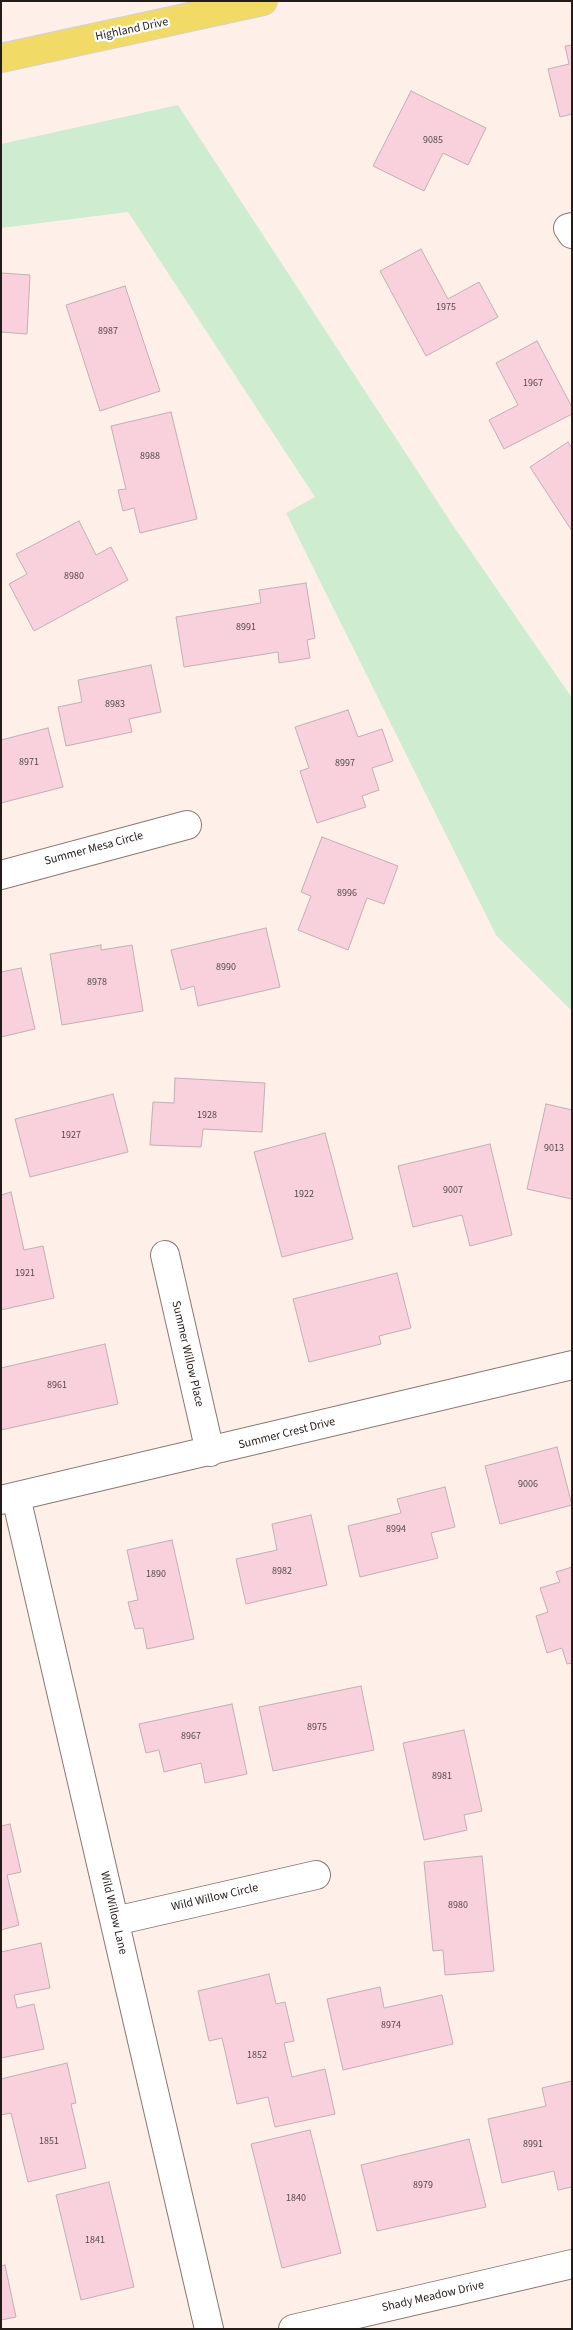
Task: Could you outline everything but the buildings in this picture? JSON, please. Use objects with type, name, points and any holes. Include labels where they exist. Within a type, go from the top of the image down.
[{"type":"main road","name":"Highland Drive","points":[[1,58],[263,1]]},
{"type":"street","name":"Summer Mesa Circle","points":[[1,875],[187,825]]},
{"type":"street","name":"Summer Willow Place","points":[[165,1255],[210,1452]]},
{"type":"street","name":"Summer Crest Drive","points":[[9,1498],[572,1365]]},
{"type":"street","name":"Wild Willow Lane","points":[[9,1498],[115,1922],[209,2329]]},
{"type":"street","name":"Wild Willow Circle","points":[[115,1922],[316,1875]]},
{"type":"street","name":"Shady Meadow Drive","points":[[293,2329],[572,2264]]},
{"type":"green space","points":[[178,105],[454,527],[572,698],[572,1011],[496,935],[286,513],[315,497],[128,212],[1,228],[1,144]]}]
